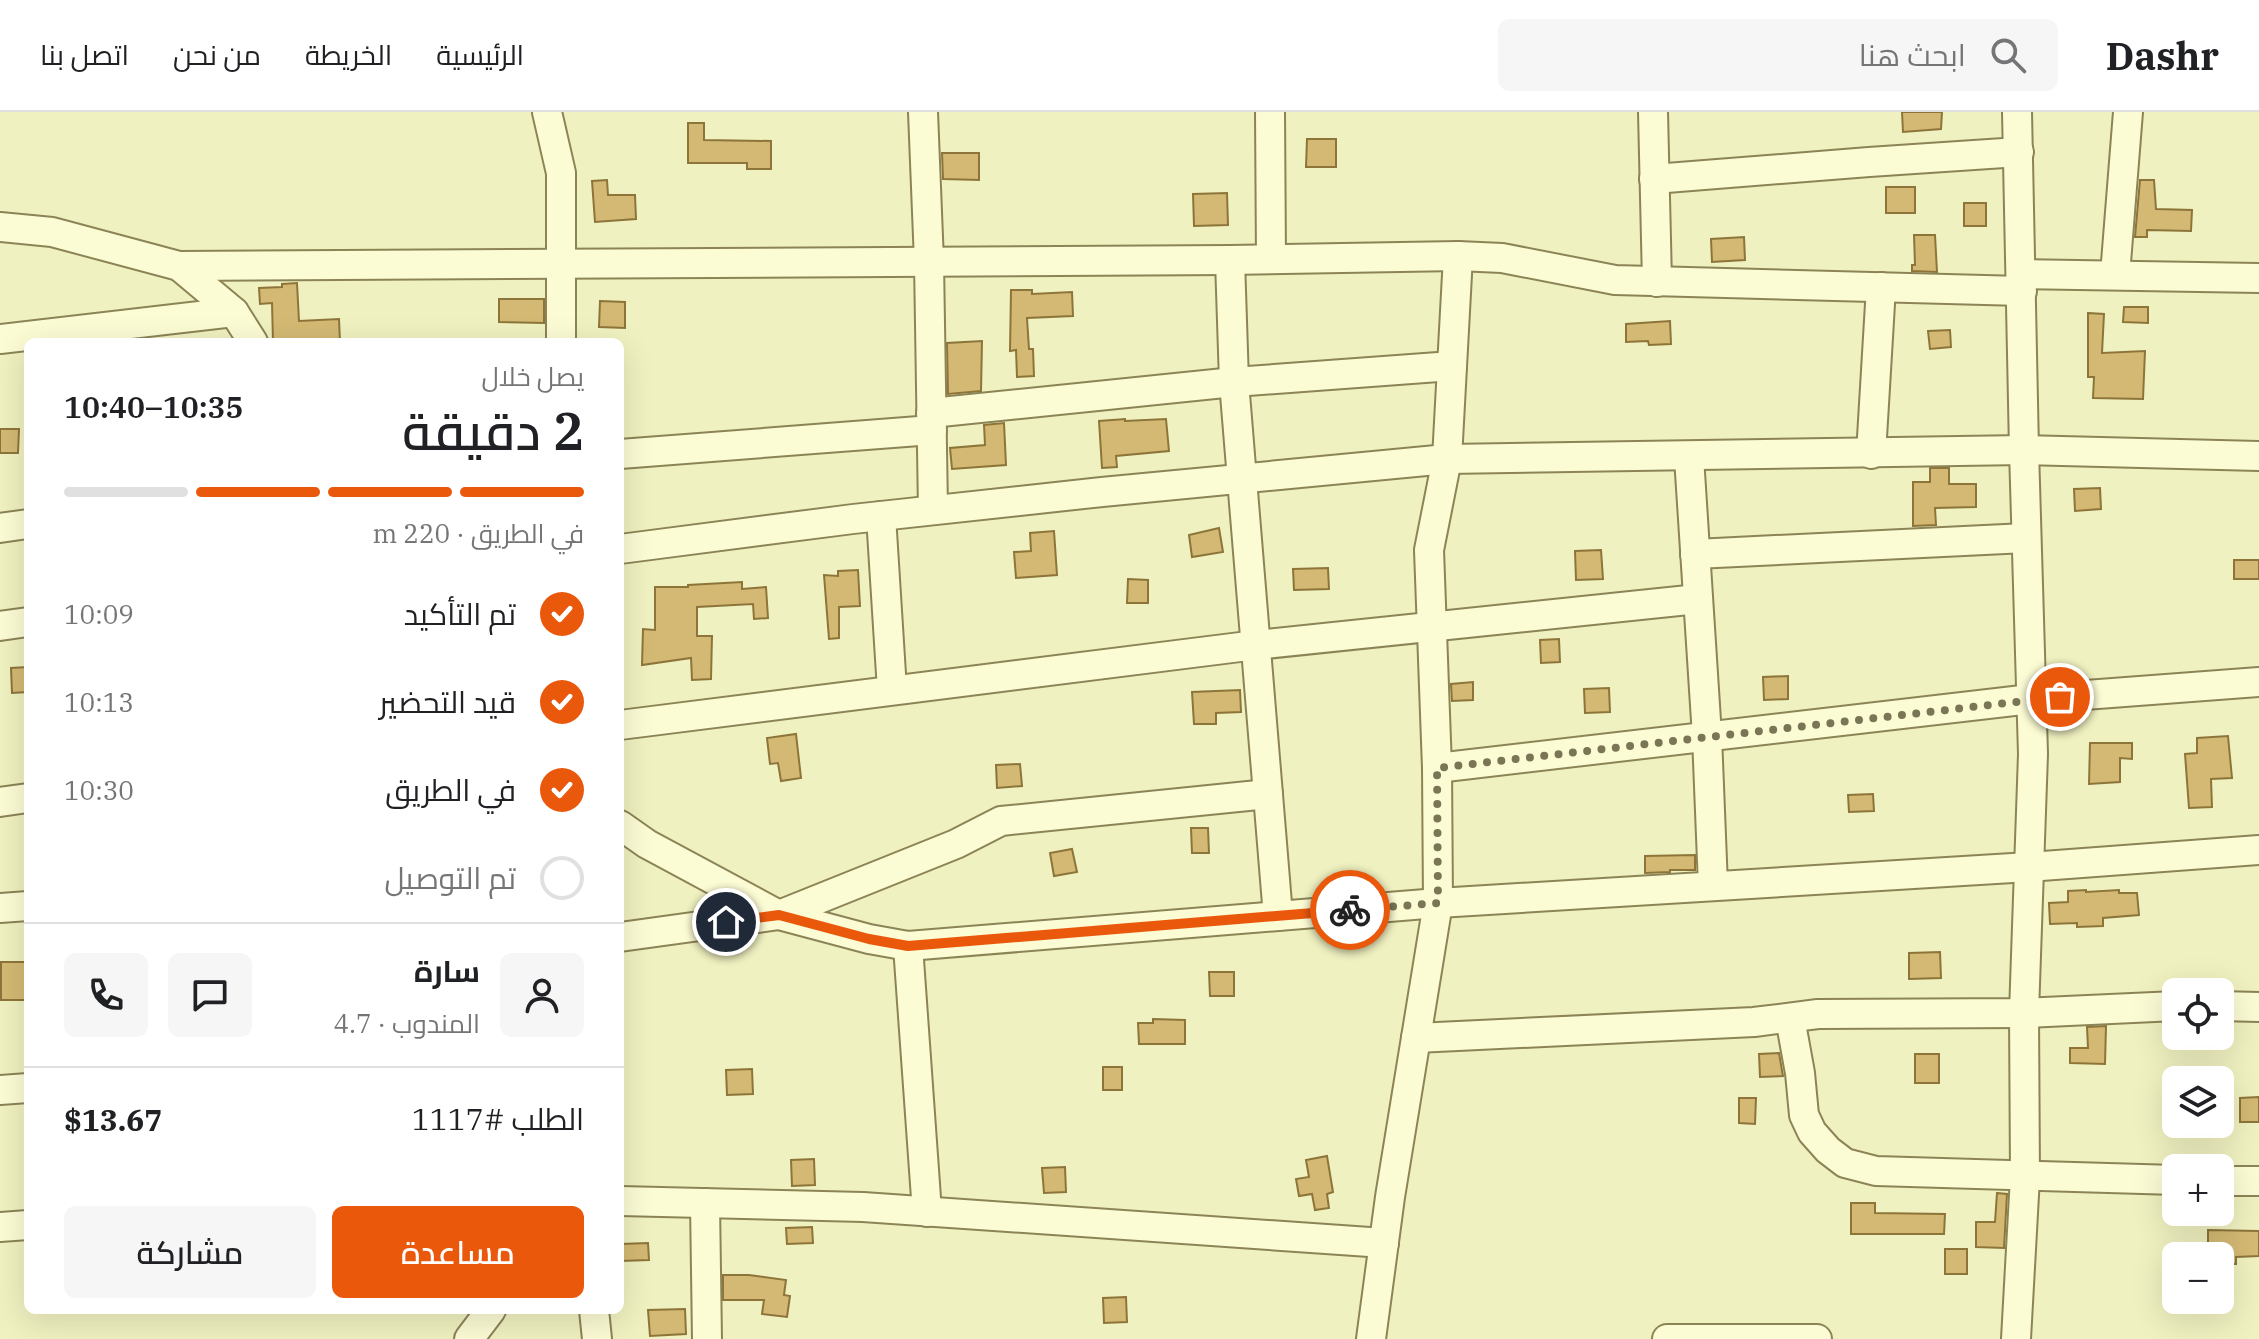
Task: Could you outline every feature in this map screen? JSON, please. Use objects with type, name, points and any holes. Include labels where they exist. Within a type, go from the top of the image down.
[{"type":"street","points":[[547,112],[561,173],[561,338]]},
{"type":"street","points":[[923,112],[933,510]]},
{"type":"street","points":[[1270,112],[1271,259]]},
{"type":"street","points":[[1653,112],[1657,282]]},
{"type":"street","points":[[2016,1339],[2025,1177],[2024,1013],[2033,754],[2017,112]]},
{"type":"street","points":[[2115,275],[2128,112]]},
{"type":"street","points":[[1654,179],[2019,152]]},
{"type":"street","points":[[0,227],[52,232],[179,266],[1458,256],[1502,258],[1615,280],[1657,282],[1881,287],[2115,275],[2259,278]]},
{"type":"street","points":[[1371,1339],[1438,903],[1437,768],[1429,550],[1447,459],[1458,256]]},
{"type":"street","points":[[1230,260],[1234,382],[1278,916]]},
{"type":"street","points":[[179,266],[234,312],[250,338]]},
{"type":"street","points":[[1871,454],[1881,287]]},
{"type":"street","points":[[0,339],[234,312]]},
{"type":"street","points":[[624,454],[932,421],[1234,382],[1452,366]]},
{"type":"street","points":[[624,548],[933,510],[1447,459],[2024,450],[2259,456]]},
{"type":"street","points":[[1689,457],[1713,886]]},
{"type":"street","points":[[881,516],[892,690]]},
{"type":"street","points":[[0,528],[24,525]]},
{"type":"street","points":[[1695,554],[2026,538]]},
{"type":"street","points":[[624,724],[1256,645],[1698,599]]},
{"type":"street","points":[[0,626],[24,623]]},
{"type":"street","points":[[1437,768],[2031,699],[2259,682]]},
{"type":"street","points":[[624,936],[779,915],[956,844],[1001,821],[1268,794]]},
{"type":"street","points":[[0,802],[24,799]]},
{"type":"street","points":[[624,828],[647,844],[779,915],[908,946],[1438,903],[2259,850]]},
{"type":"street","points":[[0,908],[24,906]]},
{"type":"street","points":[[908,946],[927,1212]]},
{"type":"street","points":[[2234,1006],[2259,1007]]},
{"type":"street","points":[[1416,1038],[1754,1022],[1818,1014],[2024,1013],[2162,1007]]},
{"type":"street","points":[[1790,1018],[1804,1115],[1812,1132],[1845,1163],[1876,1171],[2162,1180]]},
{"type":"street","points":[[0,1090],[24,1088]]},
{"type":"street","points":[[2234,1181],[2259,1181]]},
{"type":"street","points":[[624,1201],[863,1207],[1384,1243]]},
{"type":"street","points":[[705,1203],[707,1339]]},
{"type":"street","points":[[0,1227],[24,1225]]},
{"type":"street","points":[[469,1339],[488,1314]]},
{"type":"street","points":[[594,1314],[597,1339]]},
{"type":"street","points":[[1667,1339],[1817,1339]]},
{"type":"building","points":[[1902,112],[1942,112],[1941,129],[1903,132]]},
{"type":"building","points":[[688,123],[704,123],[704,140],[771,141],[771,169],[747,169],[747,163],[688,163]]},
{"type":"building","points":[[1307,139],[1336,139],[1336,167],[1306,167]]},
{"type":"building","points":[[942,153],[979,153],[979,180],[943,179]]},
{"type":"building","points":[[607,180],[608,195],[635,195],[636,219],[595,222],[592,181]]},
{"type":"building","points":[[2140,180],[2154,180],[2156,209],[2192,210],[2191,231],[2147,230],[2147,237],[2135,237]]},
{"type":"building","points":[[1886,187],[1915,187],[1915,213],[1886,213]]},
{"type":"building","points":[[1227,193],[1228,225],[1194,226],[1193,194]]},
{"type":"building","points":[[1964,203],[1986,203],[1986,226],[1964,226]]},
{"type":"building","points":[[1914,235],[1935,235],[1937,272],[1912,271],[1912,265],[1915,265]]},
{"type":"building","points":[[1744,237],[1745,260],[1712,262],[1711,239]]},
{"type":"building","points":[[297,283],[299,321],[339,319],[340,338],[273,338],[272,303],[260,304],[259,288],[282,287],[282,284]]},
{"type":"building","points":[[1011,290],[1032,290],[1032,294],[1072,292],[1073,316],[1027,318],[1034,376],[1017,377],[1016,350],[1010,351]]},
{"type":"building","points":[[499,299],[544,299],[544,323],[499,322]]},
{"type":"building","points":[[600,301],[625,302],[625,328],[599,327]]},
{"type":"building","points":[[2124,307],[2148,307],[2148,323],[2123,322]]},
{"type":"building","points":[[2088,313],[2104,314],[2102,353],[2145,351],[2143,399],[2093,398],[2094,377],[2088,377]]},
{"type":"building","points":[[1670,321],[1671,344],[1626,342],[1626,324]]},
{"type":"building","points":[[1950,330],[1951,347],[1930,349],[1928,331]]},
{"type":"building","points":[[982,341],[981,391],[948,394],[947,343]]},
{"type":"building","points":[[1166,419],[1169,451],[1116,456],[1117,467],[1102,468],[1099,421]]},
{"type":"building","points":[[1004,423],[1006,465],[952,469],[950,448],[985,445],[984,425]]},
{"type":"building","points":[[0,429],[19,429],[18,453],[0,453]]},
{"type":"building","points":[[1930,468],[1949,468],[1949,484],[1976,484],[1976,507],[1935,508],[1936,525],[1913,526],[1913,482],[1930,482]]},
{"type":"building","points":[[2100,488],[2101,509],[2075,511],[2074,489]]},
{"type":"building","points":[[1219,528],[1223,552],[1192,557],[1189,535]]},
{"type":"building","points":[[1054,531],[1057,575],[1016,578],[1014,552],[1031,551],[1030,533]]},
{"type":"building","points":[[1601,550],[1603,579],[1576,580],[1575,551]]},
{"type":"building","points":[[2234,560],[2259,560],[2259,579],[2234,579]]},
{"type":"building","points":[[1328,568],[1329,589],[1294,590],[1293,569]]},
{"type":"building","points":[[858,570],[860,606],[839,607],[839,638],[829,639],[824,575],[838,576],[838,571]]},
{"type":"building","points":[[1128,579],[1148,580],[1148,603],[1127,603]]},
{"type":"building","points":[[742,582],[742,589],[766,587],[768,618],[754,619],[753,604],[697,607],[697,636],[712,636],[711,679],[692,680],[691,658],[642,665],[643,629],[655,630],[655,587]]},
{"type":"building","points":[[1559,639],[1560,662],[1541,663],[1540,640]]},
{"type":"building","points":[[24,667],[24,692],[12,693],[11,668]]},
{"type":"building","points":[[1788,676],[1788,699],[1764,700],[1763,677]]},
{"type":"building","points":[[1473,682],[1473,700],[1452,701],[1451,684]]},
{"type":"building","points":[[1609,688],[1610,712],[1585,713],[1584,689]]},
{"type":"building","points":[[1240,690],[1241,712],[1216,713],[1216,724],[1194,724],[1192,692]]},
{"type":"building","points":[[796,734],[801,778],[781,781],[778,763],[770,764],[767,738]]},
{"type":"building","points":[[2228,736],[2232,778],[2211,779],[2212,807],[2189,808],[2185,754],[2197,753],[2197,738]]},
{"type":"building","points":[[2090,743],[2132,743],[2132,759],[2120,758],[2120,782],[2089,784]]},
{"type":"building","points":[[1020,764],[1022,786],[997,788],[996,765]]},
{"type":"building","points":[[1873,794],[1874,811],[1849,812],[1848,795]]},
{"type":"building","points":[[1191,828],[1208,828],[1209,853],[1192,853]]},
{"type":"building","points":[[1072,849],[1077,872],[1054,876],[1050,853]]},
{"type":"building","points":[[1695,855],[1695,870],[1645,873],[1645,856]]},
{"type":"building","points":[[2068,891],[2137,893],[2139,915],[2103,918],[2103,926],[2050,924],[2049,903],[2068,902]]},
{"type":"building","points":[[1940,952],[1941,978],[1909,979],[1909,953]]},
{"type":"building","points":[[1,962],[24,962],[24,1000],[1,1000]]},
{"type":"building","points":[[1209,972],[1234,972],[1234,996],[1210,996]]},
{"type":"building","points":[[1153,1019],[1185,1020],[1185,1044],[1139,1044],[1138,1023],[1153,1023]]},
{"type":"building","points":[[2106,1026],[2105,1064],[2070,1063],[2070,1048],[2088,1048],[2087,1027]]},
{"type":"building","points":[[1779,1053],[1783,1076],[1760,1077],[1759,1054]]},
{"type":"building","points":[[1915,1054],[1939,1054],[1939,1083],[1915,1083]]},
{"type":"building","points":[[1103,1067],[1122,1067],[1122,1090],[1103,1090]]},
{"type":"building","points":[[752,1069],[753,1094],[727,1095],[726,1070]]},
{"type":"building","points":[[2259,1097],[2259,1122],[2240,1122],[2240,1098]]},
{"type":"building","points":[[1739,1098],[1756,1098],[1755,1124],[1739,1123]]},
{"type":"building","points":[[1327,1156],[1333,1192],[1327,1194],[1329,1208],[1315,1210],[1312,1194],[1299,1196],[1296,1179],[1309,1177],[1306,1160]]},
{"type":"building","points":[[814,1159],[815,1185],[792,1186],[791,1160]]},
{"type":"building","points":[[1065,1167],[1066,1192],[1044,1193],[1042,1168]]},
{"type":"building","points":[[1997,1193],[2007,1194],[2004,1248],[1976,1247],[1976,1222],[1995,1222]]},
{"type":"building","points":[[1851,1203],[1875,1203],[1875,1213],[1945,1214],[1944,1234],[1851,1234]]},
{"type":"building","points":[[812,1227],[813,1243],[787,1244],[786,1228]]},
{"type":"building","points":[[2208,1230],[2259,1231],[2259,1256],[2236,1257],[2234,1264],[2234,1242],[2208,1242]]},
{"type":"building","points":[[648,1243],[649,1260],[624,1261],[624,1244]]},
{"type":"building","points":[[1945,1249],[1967,1249],[1967,1274],[1945,1274]]},
{"type":"building","points":[[723,1275],[786,1280],[784,1295],[790,1296],[787,1317],[762,1314],[764,1300],[723,1300]]},
{"type":"building","points":[[1126,1297],[1127,1322],[1104,1323],[1103,1298]]},
{"type":"building","points":[[685,1309],[686,1334],[650,1336],[648,1310]]},
{"type":"way so far","points":[[1350,910],[1438,903],[1437,768],[2060,697]]},
{"type":"route","points":[[726,922],[779,915],[908,946],[1350,910]]}]
